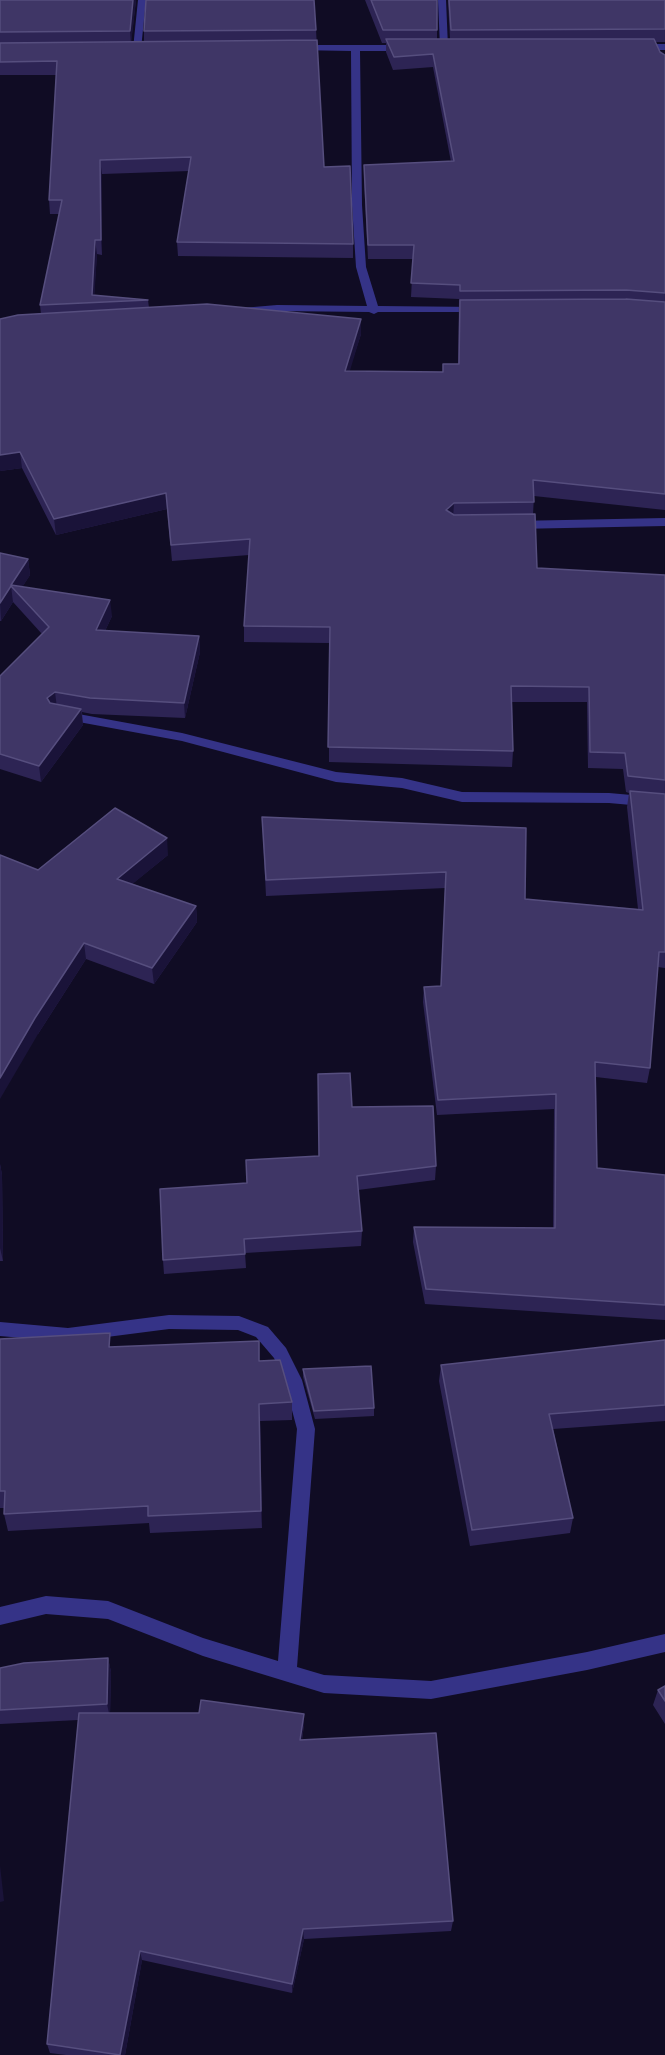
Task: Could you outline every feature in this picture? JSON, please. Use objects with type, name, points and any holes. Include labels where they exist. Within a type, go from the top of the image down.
[{"type":"street","points":[[137,49],[142,0]]},
{"type":"street","points":[[442,0],[444,47]]},
{"type":"street","points":[[286,48],[422,47]]},
{"type":"street","points":[[433,47],[456,47]]},
{"type":"street","points":[[633,47],[661,50]]},
{"type":"street","points":[[355,48],[357,205],[361,267],[374,311]]},
{"type":"street","points":[[125,50],[148,49]]},
{"type":"street","points":[[230,312],[277,308],[374,311],[493,310]]},
{"type":"street","points":[[500,525],[665,522]]},
{"type":"street","points":[[58,714],[182,737],[336,777],[402,783],[462,796],[609,798],[665,803]]},
{"type":"street","points":[[0,1329],[68,1335],[170,1322],[239,1323],[262,1332],[280,1353],[293,1380],[306,1429],[287,1673]]},
{"type":"street","points":[[0,1616],[46,1605],[108,1610],[203,1647],[324,1684],[431,1690],[587,1661],[665,1643]]},
{"type":"building","points":[[0,0],[133,0],[130,31],[0,32]]},
{"type":"building","points":[[146,0],[314,0],[316,30],[144,31]]},
{"type":"building","points":[[371,0],[437,0],[437,30],[383,30]]},
{"type":"building","points":[[449,0],[665,0],[665,29],[451,30]]},
{"type":"building","points":[[386,39],[654,39],[660,52],[665,55],[665,293],[626,290],[460,291],[460,285],[411,283],[414,245],[368,245],[364,165],[454,161],[433,54],[394,57]]},
{"type":"building","points":[[317,40],[324,167],[350,166],[353,244],[177,242],[191,157],[100,160],[101,240],[95,240],[92,295],[148,300],[40,305],[62,200],[49,200],[57,61],[0,62],[0,43]]},
{"type":"building","points":[[626,299],[665,302],[665,494],[533,480],[534,502],[454,503],[446,510],[454,515],[535,514],[537,568],[665,575],[665,780],[628,776],[625,753],[590,752],[589,687],[511,686],[513,751],[328,747],[330,627],[244,626],[250,539],[171,545],[166,493],[54,519],[20,452],[0,455],[0,319],[18,315],[207,304],[361,319],[345,371],[443,372],[443,364],[459,364],[460,300]]},
{"type":"building","points":[[0,553],[28,559],[11,585],[110,600],[96,630],[199,636],[184,703],[90,698],[55,692],[47,698],[50,703],[81,709],[39,766],[0,754],[0,676],[49,627],[11,586],[0,603]]},
{"type":"building","points":[[630,791],[665,794],[665,952],[659,952],[650,1068],[595,1062],[597,1168],[665,1175],[665,1305],[426,1289],[414,1227],[555,1228],[556,1094],[438,1100],[424,987],[441,986],[446,872],[266,880],[262,817],[526,828],[525,899],[643,910]]},
{"type":"building","points":[[115,808],[167,838],[117,879],[196,906],[152,968],[84,943],[35,1018],[0,1078],[0,855],[38,870]]},
{"type":"building","points":[[350,1073],[352,1107],[433,1106],[436,1166],[357,1176],[362,1231],[244,1239],[245,1254],[163,1260],[160,1189],[247,1183],[246,1160],[319,1156],[318,1074]]},
{"type":"building","points":[[110,1333],[109,1347],[259,1341],[259,1361],[280,1360],[292,1402],[259,1404],[261,1511],[148,1516],[148,1506],[4,1514],[5,1491],[0,1491],[0,1339]]},
{"type":"building","points":[[665,1340],[665,1405],[549,1414],[573,1518],[472,1530],[441,1365]]},
{"type":"building","points":[[371,1366],[374,1408],[314,1411],[303,1369]]},
{"type":"building","points":[[108,1658],[107,1704],[0,1710],[0,1668],[24,1663]]},
{"type":"building","points":[[665,1686],[665,1701],[658,1690]]},
{"type":"building","points":[[201,1700],[304,1714],[300,1740],[436,1733],[453,1921],[303,1929],[292,1984],[140,1951],[120,2055],[47,2044],[79,1713],[199,1713]]}]
